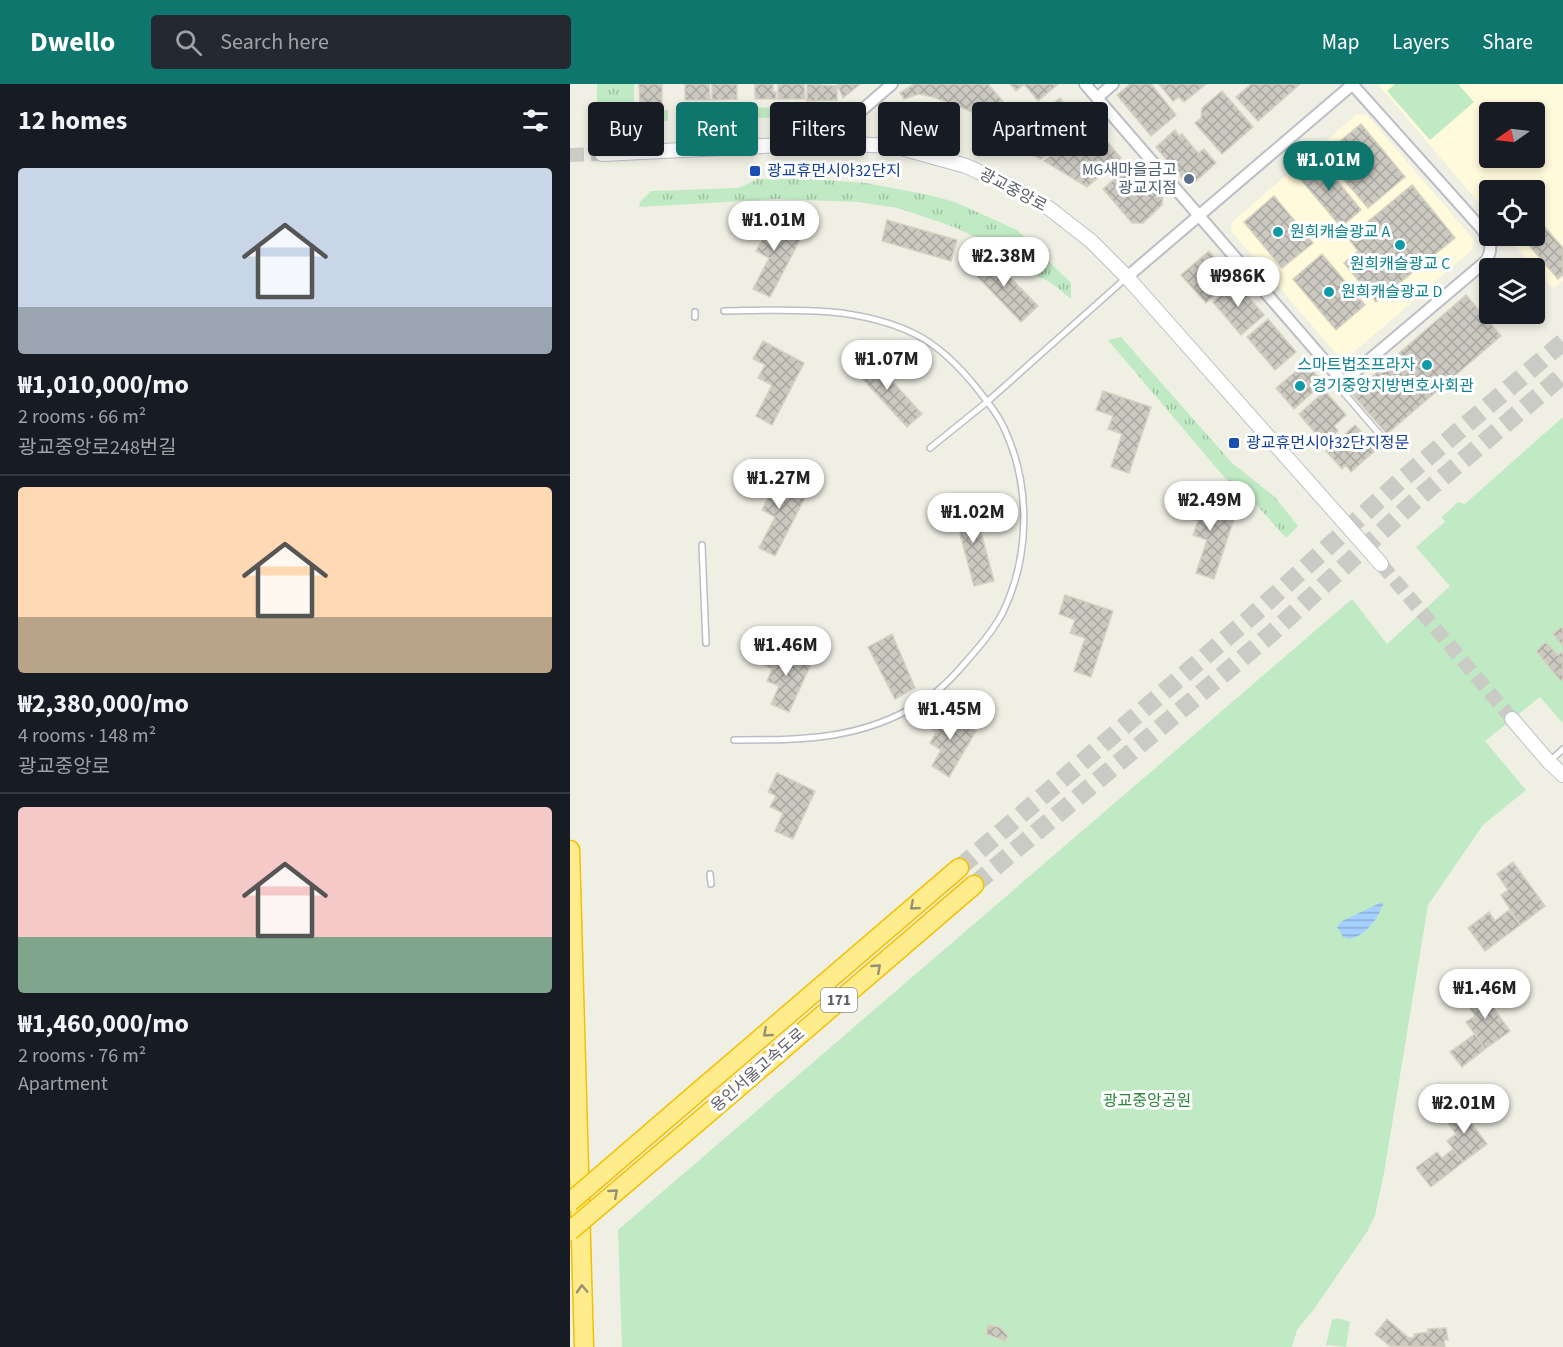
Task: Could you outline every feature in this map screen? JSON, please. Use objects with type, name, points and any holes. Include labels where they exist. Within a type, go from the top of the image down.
[{"type":"highway","points":[[570,850],[584,1347]]},
{"type":"highway","name":"용인서울고속도로","points":[[570,1202],[959,868]]},
{"type":"highway","name":"용인서울고속도로","points":[[570,1231],[974,885]]},
{"type":"main road","name":"광교중앙로","points":[[866,145],[894,146],[939,157],[982,173],[1050,208],[1091,241],[1127,277],[1381,564]]},
{"type":"main road","name":"광교중앙로","points":[[664,151],[770,146]]},
{"type":"main road","points":[[1512,719],[1563,775]]},
{"type":"street","points":[[866,107],[892,84]]},
{"type":"street","points":[[1085,84],[1200,216],[1343,382],[1486,261],[1492,243],[1352,84],[1200,216],[1127,277]]},
{"type":"street","points":[[1097,98],[1113,84]]},
{"type":"lane","points":[[930,448],[987,402],[1127,277]]},
{"type":"lane","points":[[724,311],[821,310],[860,316],[913,333],[953,360],[1004,427],[1021,481],[1024,515],[1020,561],[1002,613],[991,633],[945,685],[921,703],[850,734],[797,739],[734,740]]},
{"type":"lane","points":[[1343,382],[1344,393],[1382,437]]},
{"type":"lane","points":[[702,545],[706,643]]},
{"type":"lane","points":[[1549,762],[1563,749]]},
{"type":"lane","points":[[710,874],[711,884]]},
{"type":"shaded area","points":[[1378,84],[1563,84],[1563,281],[1553,289],[1545,280],[1545,258],[1526,258],[1516,246],[1545,246],[1545,180],[1479,180],[1479,203]]},
{"type":"shaded area","points":[[1357,114],[1367,115],[1474,240],[1472,250],[1347,358],[1339,357],[1231,231],[1232,222]]},
{"type":"green space","points":[[597,84],[634,84],[634,102],[597,102]]},
{"type":"green space","points":[[1395,84],[1458,84],[1474,102],[1430,140],[1387,91]]},
{"type":"green space","points":[[770,107],[770,117],[758,118],[758,108]]},
{"type":"green space","points":[[664,110],[668,110],[668,121],[664,121]]},
{"type":"green space","points":[[758,179],[807,179],[866,183],[955,202],[1017,230],[1071,283],[1071,299],[1022,263],[988,243],[954,227],[898,208],[858,202],[776,199],[639,207],[640,202],[651,191],[738,188]]},
{"type":"green space","points":[[1121,337],[1232,463],[1275,497],[1298,526],[1286,538],[1253,501],[1225,478],[1108,340]]},
{"type":"green space","name":"광교중앙공원","points":[[1563,417],[1563,723],[1540,697],[1485,741],[1526,790],[1483,825],[1428,905],[1375,1215],[1367,1232],[1297,1330],[1292,1347],[622,1347],[618,1230],[1352,599],[1387,644],[1450,586],[1416,547],[1445,522],[1442,517],[1458,502],[1465,504]]},
{"type":"green space","points":[[1338,1318],[1350,1322],[1346,1347],[1326,1345],[1332,1320]]},
{"type":"water","points":[[1382,902],[1378,915],[1365,931],[1349,939],[1343,937],[1337,927],[1342,921]]},
{"type":"building","points":[[639,84],[662,84],[662,102],[640,102]]},
{"type":"building","points":[[685,84],[709,84],[710,100],[685,100]]},
{"type":"building","points":[[712,84],[737,84],[737,99],[712,100]]},
{"type":"building","points":[[755,84],[773,84],[776,99],[755,99]]},
{"type":"building","points":[[778,84],[804,84],[805,99],[778,99]]},
{"type":"building","points":[[807,84],[837,86],[837,100],[807,101]]},
{"type":"building","points":[[837,84],[860,84],[843,98]]},
{"type":"building","points":[[914,84],[988,84],[1003,102],[972,102],[972,112],[960,107],[960,102],[946,102],[919,94],[904,99],[900,93]]},
{"type":"building","points":[[1010,84],[1024,84],[1016,91]]},
{"type":"building","points":[[1024,84],[1058,84],[1038,101]]},
{"type":"building","points":[[1130,84],[1151,84],[1176,115],[1151,136],[1117,95]]},
{"type":"building","points":[[1159,84],[1206,84],[1184,102],[1179,97],[1173,101]]},
{"type":"building","points":[[1251,84],[1300,84],[1258,121],[1236,97]]},
{"type":"building","points":[[1222,91],[1253,127],[1222,154],[1195,123],[1201,118],[1202,108]]},
{"type":"building","points":[[1361,124],[1405,177],[1368,208],[1323,155]]},
{"type":"building","points":[[1175,130],[1179,136],[1182,134],[1198,153],[1204,149],[1216,163],[1195,182],[1185,182],[1156,147]]},
{"type":"building","points":[[1108,143],[1121,158],[1087,187],[1044,161],[1050,156],[1108,156]]},
{"type":"building","points":[[1318,157],[1361,210],[1341,227],[1297,175]]},
{"type":"building","points":[[1134,162],[1163,195],[1162,205],[1143,223],[1132,223],[1103,189]]},
{"type":"building","name":"원희캐슬광교 C","points":[[1412,185],[1455,238],[1376,302],[1344,263],[1358,251],[1348,238]]},
{"type":"building","name":"원희캐슬광교 A","points":[[1274,196],[1313,243],[1282,268],[1244,222]]},
{"type":"building","points":[[760,214],[802,236],[770,297],[753,289],[769,258],[756,251],[763,238],[751,232]]},
{"type":"building","points":[[887,220],[957,240],[951,261],[882,241]]},
{"type":"building","points":[[1545,228],[1563,248],[1563,275],[1558,279],[1545,264],[1545,258],[1540,258],[1530,246],[1545,246]]},
{"type":"building","points":[[1209,251],[1233,278],[1206,303],[1181,275]]},
{"type":"building","points":[[987,254],[1038,306],[1021,322],[971,270]]},
{"type":"building","name":"원희캐슬광교 D","points":[[1322,254],[1365,305],[1336,330],[1293,279]]},
{"type":"building","points":[[1236,282],[1264,315],[1241,335],[1213,302]]},
{"type":"building","name":"스마트법조프라자","points":[[1466,295],[1479,310],[1479,324],[1491,324],[1501,336],[1387,434],[1352,394]]},
{"type":"building","points":[[1268,319],[1296,352],[1275,370],[1247,337]]},
{"type":"building","points":[[763,341],[804,363],[772,425],[756,416],[772,385],[758,378],[765,365],[753,359]]},
{"type":"building","points":[[868,355],[922,414],[907,427],[853,369]]},
{"type":"building","name":"경기중앙지방변호사회관","points":[[1306,363],[1323,383],[1294,409],[1276,388]]},
{"type":"building","points":[[1103,391],[1151,407],[1129,473],[1111,467],[1122,434],[1108,429],[1113,416],[1096,410]]},
{"type":"building","points":[[1325,391],[1346,415],[1334,426],[1338,431],[1324,443],[1299,414]]},
{"type":"building","points":[[1355,425],[1377,449],[1351,472],[1346,465],[1342,469],[1326,451]]},
{"type":"building","points":[[766,472],[807,494],[775,556],[759,548],[775,517],[762,510],[768,497],[756,490]]},
{"type":"building","points":[[1188,496],[1236,513],[1214,579],[1196,573],[1207,540],[1193,535],[1198,521],[1181,516]]},
{"type":"building","points":[[973,502],[994,581],[974,586],[953,508]]},
{"type":"building","points":[[1065,595],[1113,611],[1091,677],[1074,671],[1085,638],[1070,633],[1075,620],[1059,614]]},
{"type":"building","points":[[1563,626],[1563,646],[1553,634]]},
{"type":"building","points":[[892,634],[915,688],[895,699],[868,647]]},
{"type":"building","points":[[1546,642],[1558,655],[1563,651],[1563,679],[1561,681],[1536,651]]},
{"type":"building","points":[[773,646],[811,664],[789,712],[771,704],[779,686],[767,681],[772,669],[765,665]]},
{"type":"building","points":[[940,709],[976,731],[949,777],[932,766],[941,750],[930,743],[936,732],[929,727]]},
{"type":"building","points":[[777,773],[815,791],[793,839],[775,831],[783,813],[770,807],[776,796],[768,792]]},
{"type":"building","points":[[1513,862],[1545,906],[1520,925],[1501,895],[1508,890],[1497,874]]},
{"type":"building","points":[[1509,910],[1520,925],[1485,951],[1468,928],[1489,912],[1495,921]]},
{"type":"building","points":[[1480,989],[1510,1031],[1485,1049],[1466,1022],[1475,1016],[1464,1000]]},
{"type":"building","points":[[1475,1034],[1485,1049],[1462,1067],[1450,1052]]},
{"type":"building","points":[[1458,1105],[1487,1144],[1463,1162],[1447,1141],[1456,1134],[1443,1116]]},
{"type":"building","points":[[1453,1149],[1463,1162],[1431,1187],[1416,1168],[1437,1152],[1442,1158]]},
{"type":"building","points":[[1387,1319],[1409,1338],[1415,1337],[1414,1334],[1428,1332],[1428,1329],[1446,1328],[1448,1340],[1444,1340],[1445,1347],[1390,1346],[1375,1334]]},
{"type":"building","points":[[988,1325],[1000,1327],[1008,1336],[1005,1341],[986,1334]]},
{"type":"tunnel","points":[[570,155],[588,154]]},
{"type":"tunnel","points":[[959,868],[1252,616],[1400,481],[1563,342]]},
{"type":"tunnel","points":[[974,885],[1272,633],[1415,501],[1563,375]]},
{"type":"tunnel","points":[[1381,564],[1512,719]]},
{"type":"place","name":"광교휴먼시아32단지","points":[[755,171]]},
{"type":"place","name":"MG새마을금고 광교지점","points":[[1189,179]]},
{"type":"place","name":"원희캐슬광교 A","points":[[1278,232]]},
{"type":"place","name":"원희캐슬광교 C","points":[[1400,245]]},
{"type":"place","name":"원희캐슬광교 D","points":[[1329,292]]},
{"type":"place","name":"스마트법조프라자","points":[[1427,365]]},
{"type":"place","name":"경기중앙지방변호사회관","points":[[1300,386]]},
{"type":"place","name":"광교휴먼시아32단지정문","points":[[1234,443]]}]
